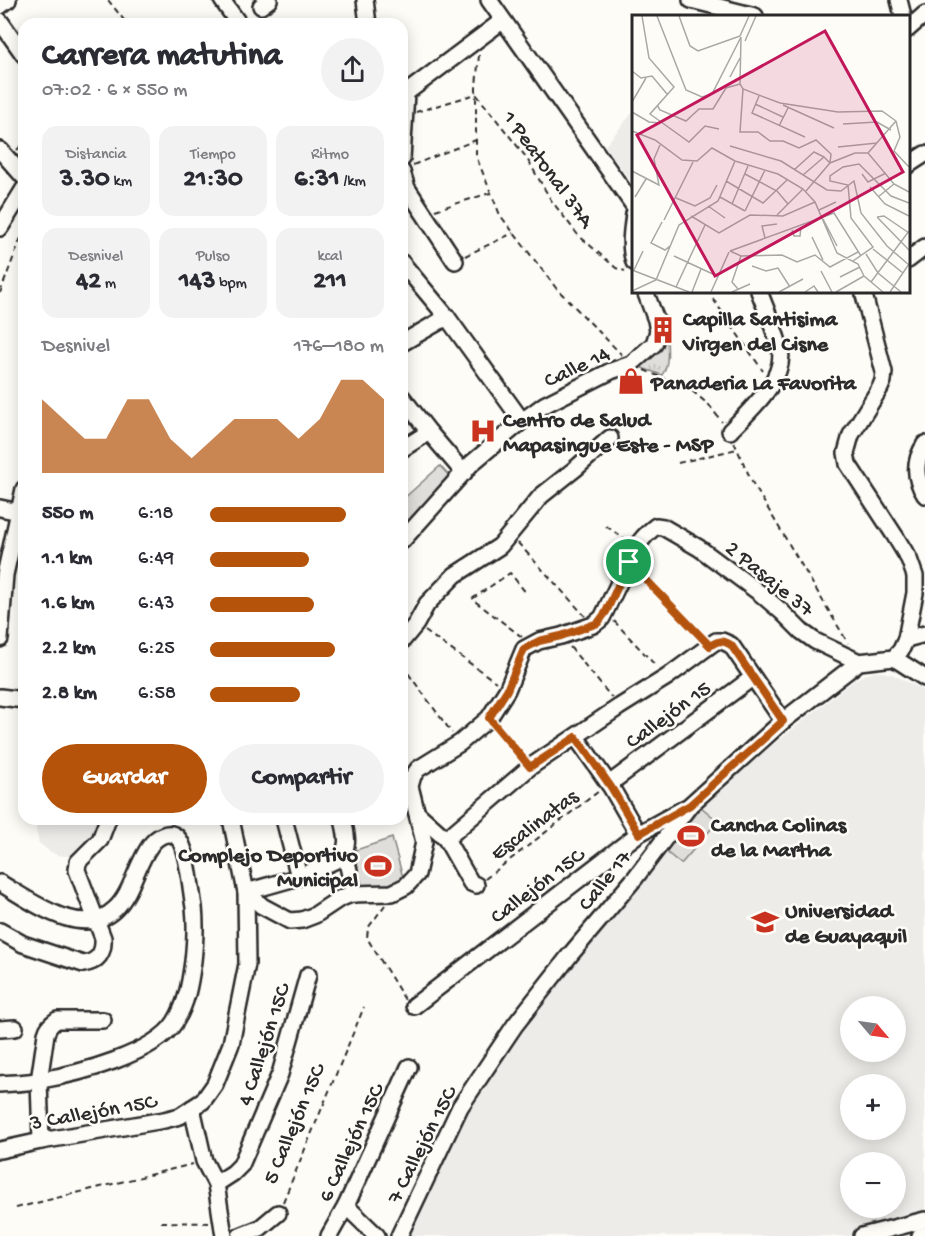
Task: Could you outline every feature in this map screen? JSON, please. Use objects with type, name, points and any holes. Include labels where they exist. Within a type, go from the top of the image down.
[{"type":"street","points":[[0,6],[8,0]]},
{"type":"street","points":[[222,0],[235,18]]},
{"type":"street","points":[[365,0],[367,18]]},
{"type":"street","points":[[489,0],[632,203]]},
{"type":"street","points":[[691,0],[751,15]]},
{"type":"street","points":[[900,0],[903,15]]},
{"type":"street","points":[[910,28],[925,14]]},
{"type":"street","points":[[0,21],[18,46]]},
{"type":"street","points":[[408,92],[502,21]]},
{"type":"street","points":[[0,150],[18,170]]},
{"type":"street","points":[[408,190],[455,261]]},
{"type":"street","points":[[0,228],[18,199]]},
{"type":"street","points":[[630,266],[632,229]]},
{"type":"street","points":[[910,259],[925,247]]},
{"type":"street","points":[[408,270],[447,317],[522,421]]},
{"type":"street","name":"Calle 14","points":[[408,535],[472,463],[522,421],[544,405],[611,371],[631,364],[654,344],[658,330],[645,292]]},
{"type":"street","points":[[729,431],[762,397],[780,368],[781,351],[759,292]]},
{"type":"street","points":[[864,292],[884,372],[883,381],[851,435],[846,453],[849,464],[909,559],[915,576],[915,593],[906,639],[894,658]]},
{"type":"street","points":[[408,340],[447,317]]},
{"type":"street","points":[[408,405],[464,474]]},
{"type":"street","points":[[408,445],[429,432]]},
{"type":"street","points":[[408,634],[427,604],[455,575],[500,546],[541,496],[610,438]]},
{"type":"street","points":[[925,444],[916,460],[921,490],[925,495]]},
{"type":"street","points":[[0,508],[18,512]]},
{"type":"street","points":[[0,639],[3,568],[18,516]]},
{"type":"street","name":"2 Pasaje 37","points":[[636,547],[656,526],[663,527],[699,548],[761,594],[815,640],[859,662]]},
{"type":"street","points":[[246,892],[262,906],[290,921],[302,920],[315,915],[339,899],[354,894],[392,893],[411,880],[417,873],[424,842],[410,786],[412,776],[418,769],[460,743],[489,718],[507,690],[524,649],[539,641],[593,625],[602,618],[636,547]]},
{"type":"street","points":[[906,639],[925,634]]},
{"type":"street","points":[[446,839],[530,767],[713,644],[722,641],[731,645],[783,721]]},
{"type":"street","points":[[859,662],[894,658],[925,678]]},
{"type":"street","name":"Calle 17","points":[[483,1072],[515,1025],[690,805],[783,721],[859,662]]},
{"type":"street","name":"Callejón 15","points":[[609,784],[752,678]]},
{"type":"street","points":[[0,696],[18,699]]},
{"type":"street","points":[[576,737],[609,784],[639,834]]},
{"type":"street","name":"Callejón 15C","points":[[414,1006],[639,834],[690,805]]},
{"type":"street","points":[[417,813],[446,839],[471,883],[476,885]]},
{"type":"street","points":[[0,931],[23,944],[83,964],[97,960],[104,947],[103,938],[77,870],[78,862],[100,840],[106,825]]},
{"type":"street","points":[[223,1230],[216,1184],[204,1161],[192,1108],[203,1101],[215,1084],[231,1044],[247,964],[246,892],[232,825]]},
{"type":"street","points":[[286,825],[299,878]]},
{"type":"street","points":[[246,892],[299,878],[341,858],[348,842],[344,825]]},
{"type":"street","points":[[0,883],[61,916],[85,922],[95,921],[115,909],[129,888],[149,847],[156,839],[170,834],[177,837],[185,855],[195,918],[189,990],[174,1024],[164,1034],[148,1046],[100,1066],[39,1081],[0,1084]]},
{"type":"street","points":[[345,852],[354,894]]},
{"type":"street","name":"4 Callejón 15C","points":[[216,1184],[241,1165],[280,1074],[308,975]]},
{"type":"street","points":[[41,1141],[39,1081],[46,1034],[51,1023],[61,1020],[103,1020]]},
{"type":"street","name":"6 Callejón 15C","points":[[329,1236],[346,1206],[409,1067]]},
{"type":"street","name":"7 Callejón 15C","points":[[399,1236],[460,1107],[483,1072]]},
{"type":"street","name":"3 Callejón 15C","points":[[0,1150],[164,1120],[180,1116],[192,1108]]},
{"type":"street","points":[[346,1206],[377,1236]]},
{"type":"street","name":"5 Callejón 15C","points":[[240,1236],[260,1228],[278,1213]]},
{"type":"street","points":[[862,1236],[925,1220]]},
{"type":"street","points":[[920,1236],[925,1235]]},
{"type":"path","points":[[108,0],[122,18]]},
{"type":"path","name":"1 Peatonal 37A","points":[[408,115],[476,94],[526,157],[551,200],[578,235],[616,268],[630,266]]},
{"type":"path","points":[[408,164],[476,140]]},
{"type":"path","points":[[424,214],[491,192]]},
{"type":"path","points":[[455,261],[513,232]]},
{"type":"path","points":[[0,293],[18,246]]},
{"type":"path","points":[[713,299],[772,383]]},
{"type":"path","points":[[678,464],[737,449]]},
{"type":"path","points":[[606,526],[636,547]]},
{"type":"path","points":[[510,534],[593,625]]},
{"type":"path","points":[[629,562],[713,644]]},
{"type":"path","points":[[527,594],[510,573],[472,599],[531,644]]},
{"type":"path","points":[[606,612],[667,677]]},
{"type":"path","points":[[416,624],[507,690]]},
{"type":"path","points":[[561,636],[619,707]]},
{"type":"path","points":[[408,673],[460,743]]},
{"type":"path","points":[[489,718],[530,767]]},
{"type":"path","name":"Escalinatas","points":[[476,885],[609,784]]},
{"type":"path","points":[[392,893],[384,908],[368,928],[367,938],[407,1003],[414,1006]]},
{"type":"path","name":"5 Callejón 15C","points":[[278,1213],[364,1007]]},
{"type":"path","points":[[16,1208],[204,1161]]},
{"type":"path","points":[[161,1222],[223,1230]]},
{"type":"shaded area","points":[[632,113],[632,183],[605,146]]},
{"type":"shaded area","name":"Universidad de Guayaquil","points":[[884,672],[925,691],[925,1236],[404,1236],[463,1115],[518,1038],[537,1006],[724,779],[764,752],[853,681],[864,675]]},
{"type":"shaded area","points":[[37,825],[102,825],[99,833],[80,853],[67,856],[57,855],[39,843]]},
{"type":"green space","points":[[662,333],[667,334],[668,350],[665,371],[662,375],[638,365]]},
{"type":"green space","points":[[440,466],[451,478],[408,525],[408,495]]},
{"type":"green space","name":"Cancha Colinas de la Martha","points":[[701,807],[718,821],[681,864],[665,851]]},
{"type":"green space","name":"Complejo Deportivo Municipal","points":[[392,838],[404,881],[360,890],[353,851]]},
{"type":"place","name":"Capilla Santisima Virgen del Cisne","points":[[663,330]]},
{"type":"place","name":"Panaderia La Favorita","points":[[631,381]]},
{"type":"place","name":"Centro de Salud Mapasingue Este - MSP","points":[[483,431]]},
{"type":"place","name":"Cancha Colinas de la Martha","points":[[691,836]]},
{"type":"place","name":"Complejo Deportivo Municipal","points":[[378,866]]},
{"type":"place","name":"Universidad de Guayaquil","points":[[765,922]]},
{"type":"route","points":[[629,562],[710,646],[716,641],[731,645],[783,721],[690,805],[639,834],[611,787],[576,737],[530,767],[489,718],[507,690],[524,649],[539,641],[598,623],[606,612],[629,562]]}]
